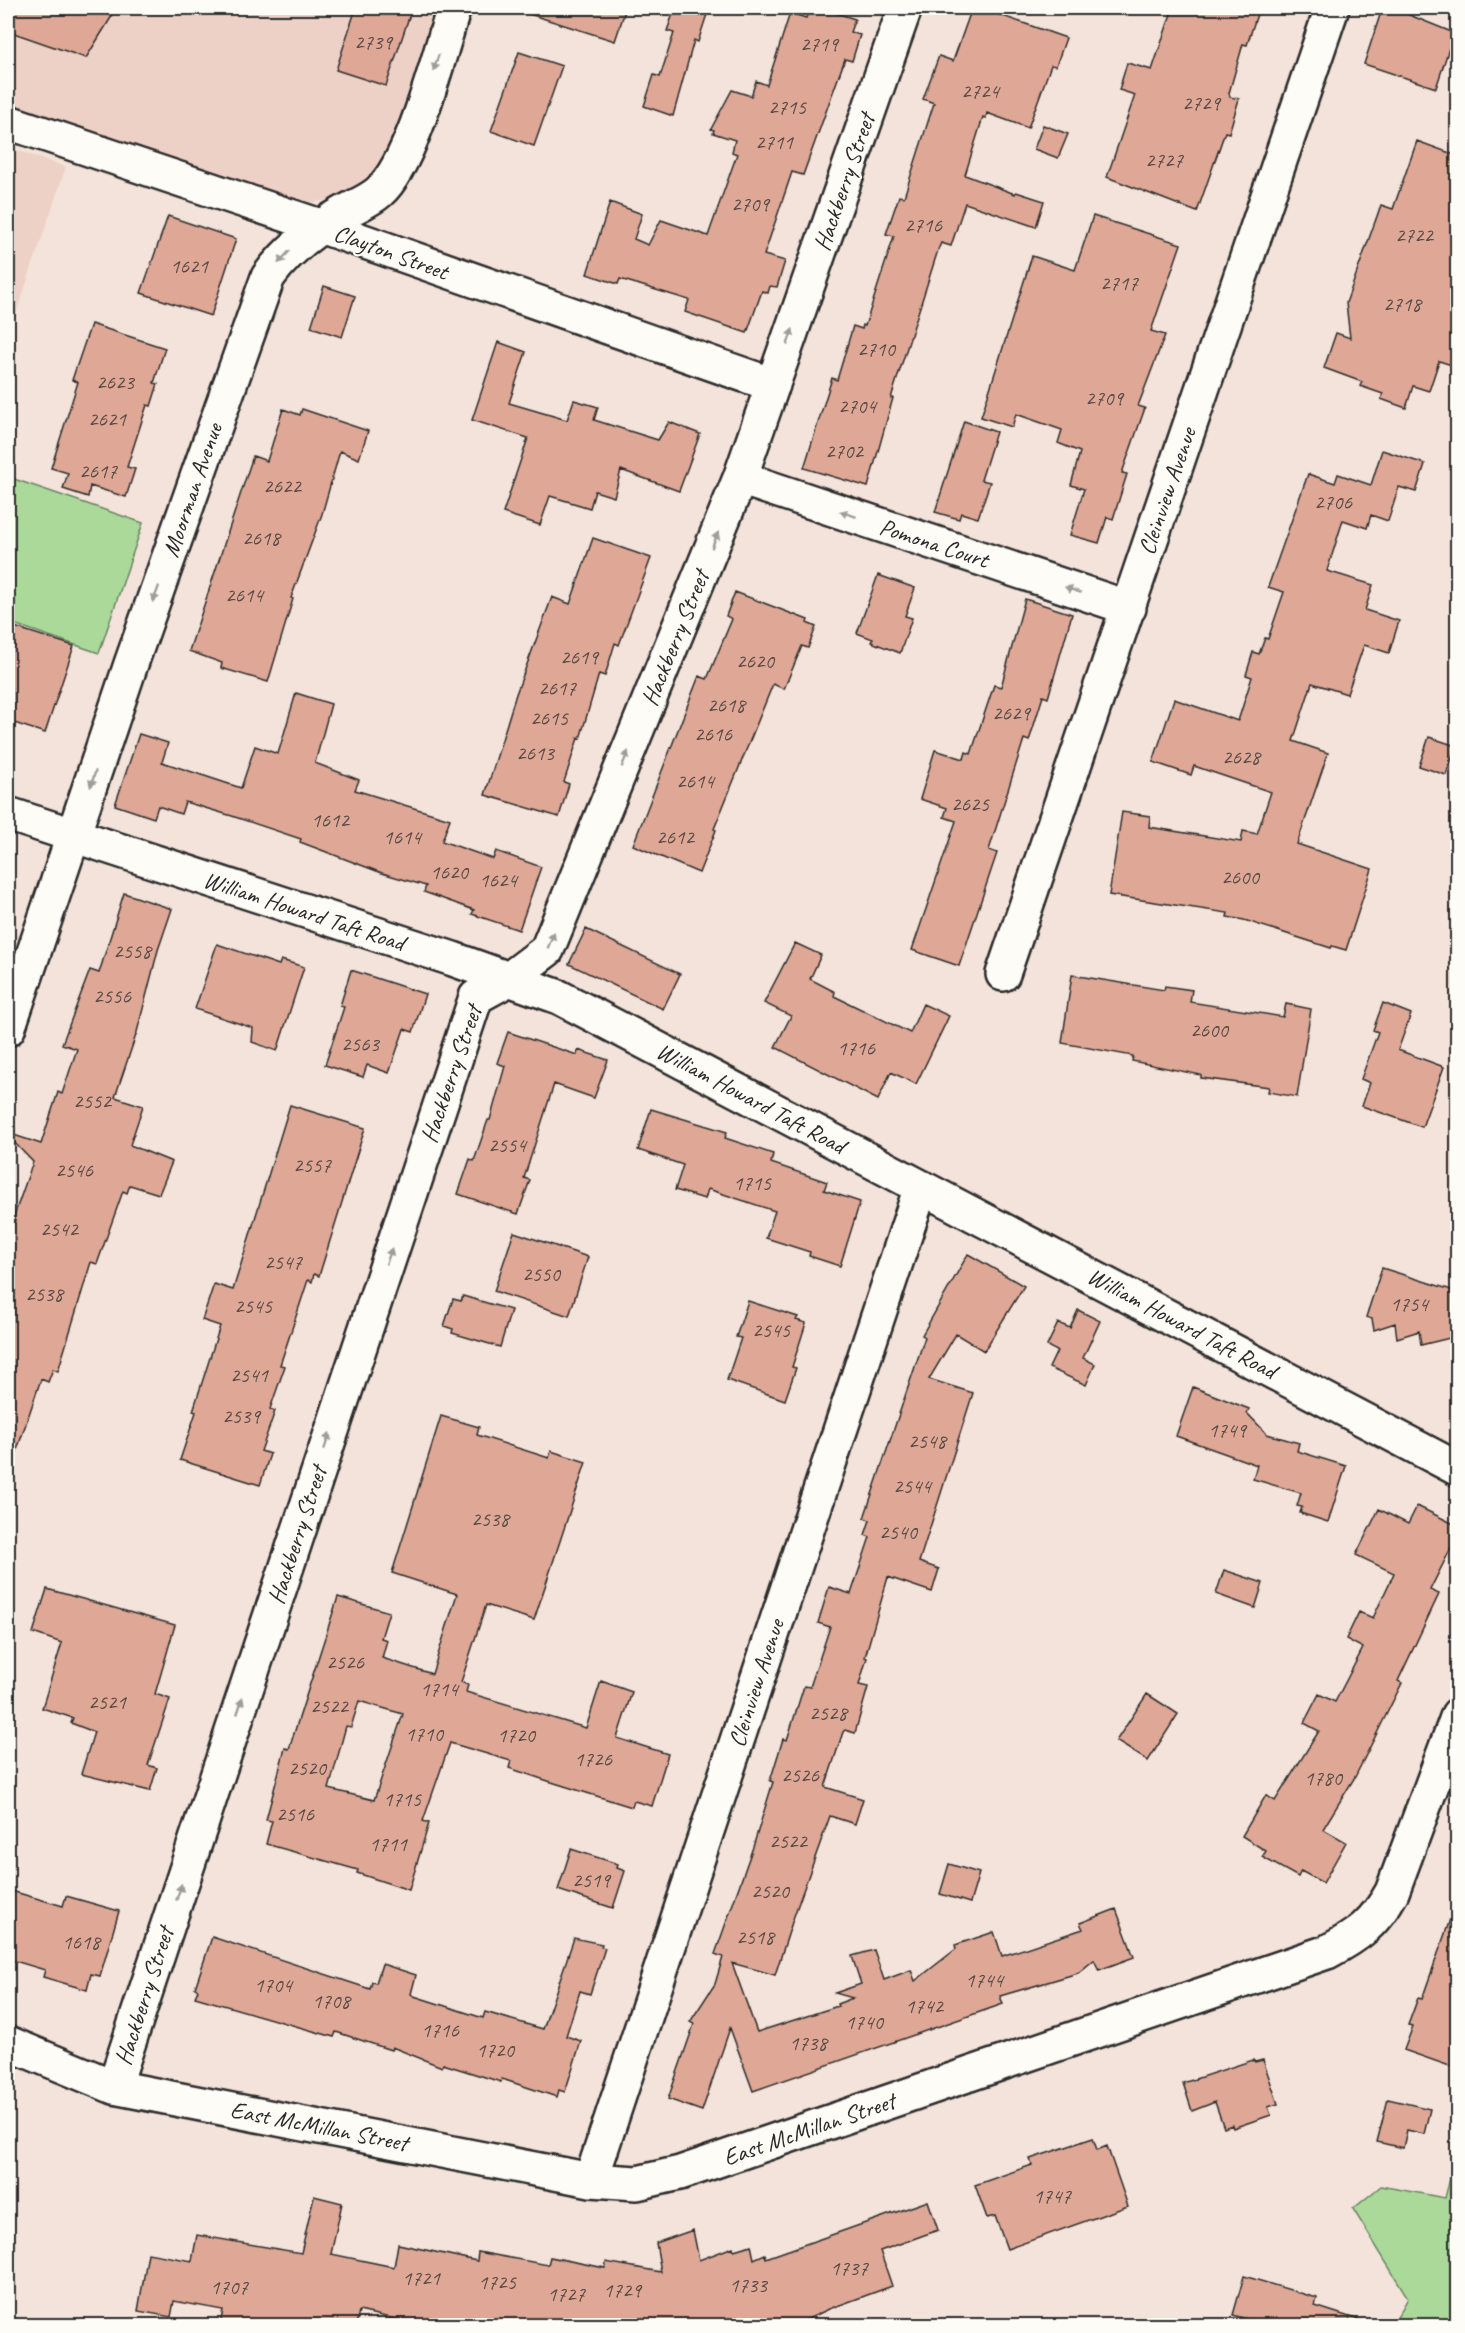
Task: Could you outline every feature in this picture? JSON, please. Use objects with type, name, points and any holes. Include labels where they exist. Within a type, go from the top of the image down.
[{"type":"street","name":"Moorman Avenue","points":[[8,1029],[131,664],[268,278],[294,246],[320,226],[378,193],[393,177],[406,154],[454,8]]},
{"type":"street","name":"Hackberry Street","points":[[114,2087],[476,997],[509,979],[547,950],[740,478],[905,8]]},
{"type":"street","name":"Cleinview Avenue","points":[[1003,974],[1332,8]]},
{"type":"street","name":"Clayton Street","points":[[8,122],[320,226],[773,385]]},
{"type":"street","name":"Pomona Court","points":[[740,478],[1129,608]]},
{"type":"street","name":"William Howard Taft Road","points":[[8,814],[559,996],[1458,1469]]},
{"type":"street","name":"Cleinview Avenue","points":[[591,2180],[921,1186]]},
{"type":"street","name":"East McMillan Street","points":[[8,2043],[114,2087],[591,2180],[636,2183],[680,2173],[1334,1949],[1358,1936],[1381,1912],[1392,1892],[1458,1715]]},
{"type":"shaded area","points":[[8,8],[436,8],[384,167],[362,186],[334,199],[296,205],[8,107]]},
{"type":"shaded area","points":[[8,147],[66,167],[8,338]]},
{"type":"green space","points":[[8,477],[143,523],[99,653],[8,622]]},
{"type":"green space","points":[[1457,2151],[1457,2325],[1393,2325],[1408,2298],[1353,2209],[1381,2186],[1445,2198]]},
{"type":"building","points":[[8,8],[95,8],[112,16],[86,58],[8,31]]},
{"type":"building","points":[[356,8],[391,8],[410,14],[386,86],[336,70]]},
{"type":"building","points":[[527,8],[626,8],[615,41],[526,13]]},
{"type":"building","points":[[675,8],[709,8],[698,42],[694,40],[673,116],[644,106],[654,75],[660,77],[674,33],[667,31]]},
{"type":"building","points":[[809,8],[820,8],[855,19],[850,32],[860,35],[852,61],[845,59],[803,175],[792,172],[764,255],[785,261],[777,287],[770,286],[768,293],[762,291],[747,333],[685,312],[689,300],[620,279],[618,284],[587,274],[610,202],[642,214],[634,239],[648,245],[661,220],[708,236],[737,154],[732,152],[735,140],[713,133],[714,130],[711,129],[732,90],[751,96],[756,81],[767,85],[790,13],[806,18]]},
{"type":"building","points":[[972,8],[980,8],[1066,38],[1056,66],[1051,65],[1028,128],[987,113],[986,118],[983,117],[965,175],[1015,194],[1016,192],[1044,201],[1036,227],[965,203],[951,246],[941,243],[938,250],[891,398],[893,398],[868,487],[804,468],[832,378],[837,380],[853,326],[862,329],[863,325],[865,326],[894,236],[886,234],[899,196],[904,197],[934,103],[923,99],[939,56],[953,61]]},
{"type":"building","points":[[1173,8],[1259,8],[1247,45],[1243,44],[1229,93],[1230,97],[1239,99],[1229,133],[1225,132],[1197,212],[1107,177],[1135,95],[1119,90],[1127,63],[1152,70]]},
{"type":"building","points":[[1382,9],[1396,13],[1397,10],[1454,33],[1436,88],[1364,64]]},
{"type":"building","points":[[519,52],[562,66],[534,146],[491,131]]},
{"type":"building","points":[[1043,125],[1068,134],[1058,158],[1034,149]]},
{"type":"building","points":[[1417,141],[1458,156],[1458,367],[1439,361],[1429,391],[1413,386],[1406,408],[1381,399],[1383,394],[1360,386],[1362,382],[1324,368],[1336,333],[1350,338],[1346,303],[1381,205],[1393,209]]},
{"type":"building","points":[[168,216],[236,239],[211,316],[141,293]]},
{"type":"building","points":[[1093,216],[1181,244],[1151,331],[1165,335],[1138,406],[1145,408],[1122,473],[1127,474],[1113,519],[1107,517],[1099,543],[1070,535],[1084,489],[1071,485],[1080,452],[1058,443],[1062,430],[1016,414],[1012,427],[981,417],[1032,256],[1075,270]]},
{"type":"building","points":[[324,286],[355,296],[342,337],[311,327]]},
{"type":"building","points":[[91,324],[165,348],[154,383],[158,384],[151,406],[147,405],[127,467],[135,469],[126,497],[90,486],[88,497],[63,489],[68,473],[51,468],[78,382],[72,380]]},
{"type":"building","points":[[498,342],[526,352],[509,403],[567,420],[574,400],[598,407],[594,420],[658,440],[669,422],[700,434],[679,491],[621,470],[614,497],[595,491],[590,508],[550,496],[540,525],[503,513],[528,438],[472,420]]},
{"type":"building","points":[[283,409],[300,415],[302,409],[368,431],[359,459],[340,451],[322,514],[291,598],[293,599],[268,682],[221,668],[222,663],[189,651],[253,456],[267,461]]},
{"type":"building","points":[[964,421],[996,432],[981,480],[990,482],[978,518],[961,513],[959,519],[935,512]]},
{"type":"building","points":[[1382,450],[1425,464],[1416,492],[1399,487],[1388,521],[1371,515],[1367,528],[1343,520],[1327,571],[1373,585],[1365,610],[1399,621],[1389,653],[1364,645],[1347,694],[1312,683],[1293,741],[1328,753],[1297,844],[1372,869],[1346,950],[1332,946],[1331,948],[1244,920],[1227,917],[1228,913],[1109,895],[1122,812],[1150,816],[1149,827],[1241,842],[1243,831],[1257,834],[1271,792],[1194,766],[1191,775],[1153,762],[1174,699],[1238,721],[1252,677],[1246,675],[1253,652],[1259,654],[1265,638],[1268,639],[1284,592],[1268,587],[1308,474],[1335,483],[1338,474],[1371,485]]},
{"type":"building","points":[[593,538],[651,558],[619,645],[615,643],[605,676],[599,674],[580,739],[578,738],[564,782],[569,784],[559,817],[485,795],[516,694],[552,597],[570,604]]},
{"type":"building","points":[[878,575],[915,588],[905,616],[912,618],[900,653],[871,642],[873,639],[857,633]]},
{"type":"building","points":[[735,592],[808,620],[807,623],[816,627],[808,648],[802,646],[784,689],[773,684],[714,829],[716,830],[699,873],[633,845],[699,676],[707,679],[732,619],[726,616]]},
{"type":"building","points":[[1025,599],[1072,614],[1048,698],[1043,696],[1029,741],[1024,739],[989,850],[997,853],[959,966],[912,950],[956,821],[944,817],[947,808],[920,799],[935,750],[964,759],[966,752],[971,754],[994,685],[1001,687]]},
{"type":"building","points":[[8,625],[74,646],[45,733],[8,721]]},
{"type":"building","points":[[296,693],[331,704],[315,763],[359,780],[355,790],[450,819],[442,841],[493,859],[496,851],[541,867],[519,930],[472,914],[474,910],[424,892],[426,886],[382,873],[300,842],[301,839],[232,816],[185,802],[181,814],[158,806],[154,818],[115,805],[139,734],[168,743],[162,762],[241,788],[255,746],[278,754]]},
{"type":"building","points":[[1429,737],[1456,746],[1446,775],[1419,766]]},
{"type":"building","points":[[124,893],[172,909],[158,950],[137,1032],[115,1097],[143,1106],[130,1145],[172,1162],[159,1194],[130,1185],[127,1193],[123,1191],[97,1264],[91,1262],[58,1371],[53,1369],[48,1382],[41,1379],[12,1465],[8,1464],[8,1233],[33,1162],[8,1136],[8,1133],[41,1144],[58,1092],[62,1094],[77,1049],[62,1044],[90,970],[99,973]]},
{"type":"building","points":[[586,929],[680,974],[663,1009],[569,964]]},
{"type":"building","points":[[795,943],[821,955],[810,979],[835,992],[834,996],[910,1033],[923,1004],[949,1016],[916,1084],[891,1072],[878,1100],[775,1047],[791,1016],[764,1003]]},
{"type":"building","points":[[217,944],[279,965],[281,960],[304,967],[277,1051],[252,1042],[253,1028],[195,1009]]},
{"type":"building","points":[[351,970],[425,994],[413,1032],[404,1029],[389,1073],[367,1065],[363,1077],[325,1065],[344,1007],[340,1006]]},
{"type":"building","points":[[1072,975],[1164,990],[1165,986],[1192,990],[1190,1002],[1283,1017],[1286,1004],[1311,1009],[1297,1097],[1268,1092],[1269,1087],[1201,1078],[1201,1075],[1132,1061],[1133,1056],[1062,1043]]},
{"type":"building","points":[[1383,1003],[1411,1014],[1398,1050],[1444,1067],[1422,1127],[1362,1106],[1370,1083],[1361,1079],[1378,1032],[1373,1030]]},
{"type":"building","points":[[508,1032],[577,1055],[578,1050],[608,1060],[594,1098],[554,1084],[524,1178],[530,1180],[518,1214],[458,1194],[470,1159],[474,1161],[488,1120],[490,1120],[505,1066],[497,1063]]},
{"type":"building","points":[[290,1105],[365,1128],[319,1276],[314,1274],[312,1282],[308,1280],[280,1365],[285,1366],[270,1409],[275,1411],[261,1451],[270,1454],[260,1485],[180,1460],[220,1326],[202,1320],[214,1284],[233,1290]]},
{"type":"building","points":[[651,1109],[727,1132],[725,1138],[773,1154],[771,1163],[827,1182],[824,1190],[860,1202],[840,1266],[809,1256],[810,1252],[766,1238],[775,1211],[708,1189],[705,1199],[675,1190],[683,1165],[638,1150]]},
{"type":"building","points":[[514,1232],[588,1257],[569,1316],[494,1291]]},
{"type":"building","points":[[968,1254],[1024,1286],[984,1351],[956,1334],[929,1379],[973,1393],[919,1562],[939,1569],[932,1592],[888,1577],[859,1685],[868,1687],[855,1733],[845,1730],[843,1732],[825,1787],[863,1799],[855,1824],[830,1816],[775,1975],[732,1963],[757,2032],[838,2006],[837,2004],[853,1998],[835,1993],[861,1984],[852,1956],[874,1950],[884,1980],[911,1970],[915,1981],[956,1949],[955,1945],[994,1932],[1002,1956],[1083,1929],[1080,1923],[1116,1909],[1134,1957],[1099,1970],[1094,1960],[1078,1973],[1000,1996],[1003,2004],[753,2091],[730,2028],[702,2111],[668,2099],[694,2024],[690,2022],[715,1984],[723,1957],[715,1954],[753,1847],[773,1782],[770,1781],[783,1739],[787,1740],[804,1686],[810,1687],[830,1627],[818,1623],[829,1587],[851,1594],[870,1537],[865,1535],[870,1520],[864,1518],[925,1337],[922,1335]]},
{"type":"building","points":[[1382,1268],[1458,1292],[1458,1336],[1421,1345],[1419,1331],[1397,1338],[1395,1323],[1374,1330],[1372,1319],[1366,1317]]},
{"type":"building","points":[[463,1296],[511,1310],[500,1347],[452,1333],[453,1329],[444,1326],[453,1299],[461,1301]]},
{"type":"building","points":[[748,1301],[798,1317],[796,1320],[806,1323],[792,1367],[796,1368],[785,1400],[727,1380],[741,1338],[736,1337]]},
{"type":"building","points":[[1078,1310],[1100,1321],[1083,1358],[1095,1364],[1086,1385],[1049,1368],[1057,1351],[1047,1346],[1058,1323],[1070,1328]]},
{"type":"building","points":[[1193,1387],[1249,1409],[1247,1413],[1267,1434],[1299,1443],[1297,1451],[1346,1466],[1328,1522],[1300,1513],[1302,1507],[1297,1506],[1301,1493],[1253,1479],[1257,1465],[1176,1436]]},
{"type":"building","points":[[441,1416],[479,1427],[477,1435],[549,1458],[551,1451],[586,1462],[534,1620],[486,1605],[461,1682],[468,1685],[466,1692],[586,1728],[601,1681],[632,1692],[617,1738],[668,1754],[652,1806],[634,1801],[632,1807],[545,1780],[509,1768],[511,1761],[450,1743],[423,1821],[429,1823],[409,1890],[357,1873],[358,1870],[266,1844],[272,1821],[266,1820],[285,1748],[289,1749],[338,1597],[389,1612],[381,1638],[387,1640],[382,1658],[432,1674],[457,1594],[392,1573]],"holes":[[[359,1701],[403,1714],[374,1800],[329,1789],[346,1726],[351,1727]]]},
{"type":"building","points":[[1417,1506],[1458,1526],[1458,1534],[1430,1590],[1439,1594],[1398,1681],[1402,1683],[1355,1777],[1323,1829],[1346,1842],[1323,1883],[1301,1871],[1298,1877],[1262,1857],[1266,1851],[1242,1836],[1266,1795],[1275,1801],[1319,1731],[1304,1723],[1319,1694],[1335,1702],[1363,1648],[1346,1639],[1359,1612],[1373,1618],[1394,1573],[1356,1555],[1379,1509],[1408,1524]]},
{"type":"building","points":[[1224,1570],[1263,1583],[1255,1608],[1216,1594]]},
{"type":"building","points":[[47,1589],[175,1625],[155,1694],[170,1699],[148,1765],[157,1768],[150,1791],[81,1774],[94,1732],[71,1723],[73,1718],[42,1708],[62,1643],[33,1633]]},
{"type":"building","points":[[1147,1694],[1178,1714],[1148,1761],[1116,1741]]},
{"type":"building","points":[[571,1849],[618,1864],[617,1868],[625,1871],[613,1908],[558,1890]]},
{"type":"building","points":[[949,1864],[979,1873],[970,1903],[940,1894]]},
{"type":"building","points":[[8,1890],[63,1906],[66,1896],[119,1911],[100,1976],[91,1974],[87,1990],[43,1977],[45,1970],[8,1959]]},
{"type":"building","points":[[1454,1908],[1458,1908],[1458,2069],[1404,2050],[1413,2026],[1408,2025],[1418,1998],[1422,1999]]},
{"type":"building","points":[[212,1937],[370,1989],[372,1982],[376,1983],[382,1964],[416,1975],[411,1994],[414,1996],[483,2018],[485,2012],[543,2029],[574,1938],[602,1944],[601,1947],[605,1948],[590,1994],[580,1991],[566,2036],[581,2041],[565,2092],[559,2090],[557,2097],[502,2079],[501,2082],[443,2064],[442,2067],[392,2047],[391,2050],[336,2032],[334,2037],[195,1997],[198,1990],[195,1988]]},
{"type":"building","points":[[1253,2060],[1255,2062],[1263,2060],[1278,2104],[1268,2107],[1271,2115],[1233,2128],[1232,2125],[1224,2128],[1215,2102],[1192,2111],[1183,2083]]},
{"type":"building","points":[[1388,2099],[1430,2109],[1424,2134],[1407,2130],[1403,2148],[1377,2142]]},
{"type":"building","points":[[1093,2138],[1097,2150],[1107,2146],[1128,2206],[1007,2249],[995,2216],[987,2218],[975,2185],[1032,2165],[1030,2159]]},
{"type":"building","points":[[314,2196],[342,2203],[331,2254],[394,2267],[398,2244],[477,2261],[478,2252],[548,2265],[550,2257],[605,2268],[606,2262],[661,2272],[656,2243],[693,2230],[699,2260],[733,2247],[734,2250],[751,2245],[754,2259],[765,2254],[766,2258],[928,2201],[938,2230],[880,2251],[892,2286],[829,2309],[795,2325],[413,2325],[413,2323],[359,2311],[356,2325],[220,2325],[223,2310],[174,2301],[171,2317],[138,2311],[148,2253],[192,2261],[197,2235],[301,2253]]},
{"type":"building","points":[[1244,2276],[1317,2298],[1315,2306],[1359,2320],[1358,2325],[1267,2325],[1233,2315]]}]
